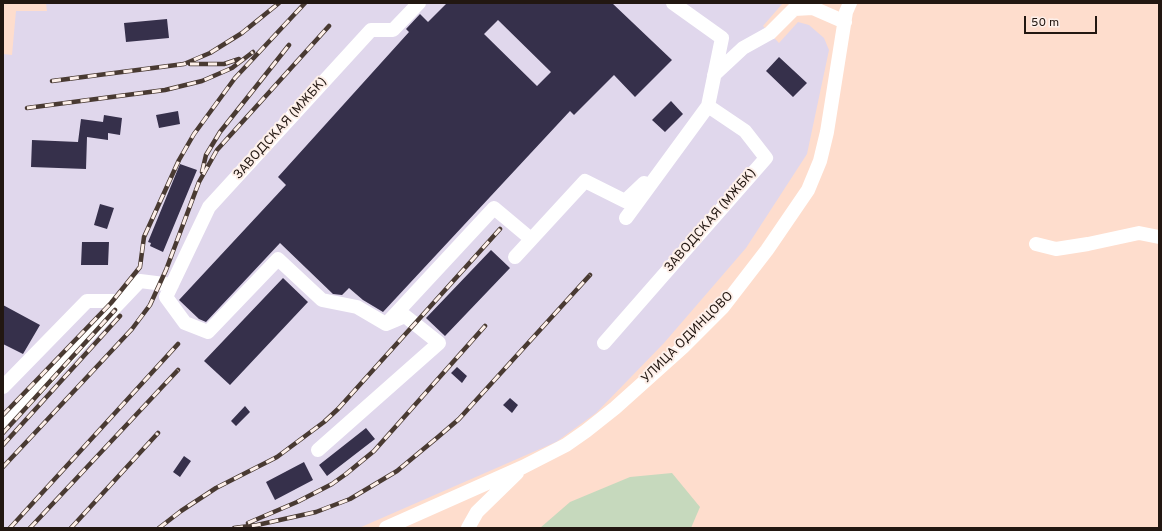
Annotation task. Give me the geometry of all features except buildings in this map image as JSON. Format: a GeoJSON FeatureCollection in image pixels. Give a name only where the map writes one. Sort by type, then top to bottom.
{"type":"FeatureCollection","features":[{"type":"Feature","properties":{"kind":"street","name":"ЗАВОДСКАЯ (МЖБК)"},"geometry":{"type":"LineString","coordinates":[[386,324],[357,307],[322,300],[278,259],[208,332],[185,323],[166,297],[164,284],[209,207],[371,30],[393,30],[419,3]]}},
{"type":"Feature","properties":{"kind":"street"},"geometry":{"type":"LineString","coordinates":[[626,218],[708,106],[722,38],[673,3]]}},
{"type":"Feature","properties":{"kind":"street","name":"УЛИЦА ОДИНЦОВО"},"geometry":{"type":"LineString","coordinates":[[386,528],[523,467],[566,445],[615,408],[683,347],[723,307],[767,250],[808,190],[820,161],[827,132],[846,12],[850,3]]}},
{"type":"Feature","properties":{"kind":"street"},"geometry":{"type":"LineString","coordinates":[[714,75],[743,48],[770,33],[794,8],[813,8],[845,22]]}},
{"type":"Feature","properties":{"kind":"street","name":"ЗАВОДСКАЯ (МЖБК)"},"geometry":{"type":"LineString","coordinates":[[604,343],[766,158],[745,131],[708,106]]}},
{"type":"Feature","properties":{"kind":"street"},"geometry":{"type":"LineString","coordinates":[[515,257],[585,181],[624,201],[667,162]]}},
{"type":"Feature","properties":{"kind":"street"},"geometry":{"type":"LineString","coordinates":[[386,324],[494,208],[531,240]]}},
{"type":"Feature","properties":{"kind":"street"},"geometry":{"type":"LineString","coordinates":[[1036,244],[1056,249],[1139,233],[1159,237]]}},
{"type":"Feature","properties":{"kind":"street"},"geometry":{"type":"LineString","coordinates":[[6,422],[140,281],[164,284]]}},
{"type":"Feature","properties":{"kind":"street"},"geometry":{"type":"LineString","coordinates":[[3,387],[87,301],[121,301]]}},
{"type":"Feature","properties":{"kind":"street"},"geometry":{"type":"LineString","coordinates":[[318,450],[440,343],[405,316],[386,324]]}},
{"type":"Feature","properties":{"kind":"street"},"geometry":{"type":"LineString","coordinates":[[468,528],[477,512],[523,467]]}},
{"type":"Feature","properties":{"kind":"shaded area"},"geometry":{"type":"Polygon","coordinates":[[[46,3],[783,3],[763,26],[779,43],[798,22],[809,25],[824,38],[829,50],[807,154],[746,248],[664,343],[596,413],[556,442],[359,528],[3,528],[3,54],[12,55],[16,11],[47,11],[46,3]]]}},
{"type":"Feature","properties":{"kind":"green space"},"geometry":{"type":"Polygon","coordinates":[[[672,473],[700,507],[691,528],[540,528],[570,502],[630,477],[672,473]]]}},
{"type":"Feature","properties":{"kind":"railway"},"geometry":{"type":"LineString","coordinates":[[52,81],[184,64],[210,53],[242,33],[279,3]]}},
{"type":"Feature","properties":{"kind":"railway"},"geometry":{"type":"LineString","coordinates":[[3,415],[111,303],[140,267],[144,237],[179,160],[194,134],[235,78],[305,3]]}},
{"type":"Feature","properties":{"kind":"railway"},"geometry":{"type":"LineString","coordinates":[[3,467],[132,329],[150,305],[166,270],[199,182],[217,150],[329,26]]}},
{"type":"Feature","properties":{"kind":"railway"},"geometry":{"type":"LineString","coordinates":[[202,172],[206,155],[220,132],[289,45]]}},
{"type":"Feature","properties":{"kind":"railway"},"geometry":{"type":"LineString","coordinates":[[27,108],[165,90],[202,81],[232,68],[253,52]]}},
{"type":"Feature","properties":{"kind":"railway"},"geometry":{"type":"LineString","coordinates":[[190,64],[224,64],[239,59]]}},
{"type":"Feature","properties":{"kind":"railway"},"geometry":{"type":"LineString","coordinates":[[159,528],[181,511],[216,488],[277,457],[324,422],[338,409],[500,229]]}},
{"type":"Feature","properties":{"kind":"railway"},"geometry":{"type":"LineString","coordinates":[[234,528],[257,525],[316,512],[350,499],[397,471],[459,419],[590,275]]}},
{"type":"Feature","properties":{"kind":"railway"},"geometry":{"type":"LineString","coordinates":[[3,433],[115,310]]}},
{"type":"Feature","properties":{"kind":"railway"},"geometry":{"type":"LineString","coordinates":[[3,445],[120,316]]}},
{"type":"Feature","properties":{"kind":"railway"},"geometry":{"type":"LineString","coordinates":[[248,523],[297,502],[332,484],[374,451],[485,326]]}},
{"type":"Feature","properties":{"kind":"railway"},"geometry":{"type":"LineString","coordinates":[[10,528],[178,344]]}},
{"type":"Feature","properties":{"kind":"railway"},"geometry":{"type":"LineString","coordinates":[[30,528],[178,370]]}},
{"type":"Feature","properties":{"kind":"railway"},"geometry":{"type":"LineString","coordinates":[[71,528],[158,433]]}}]}
